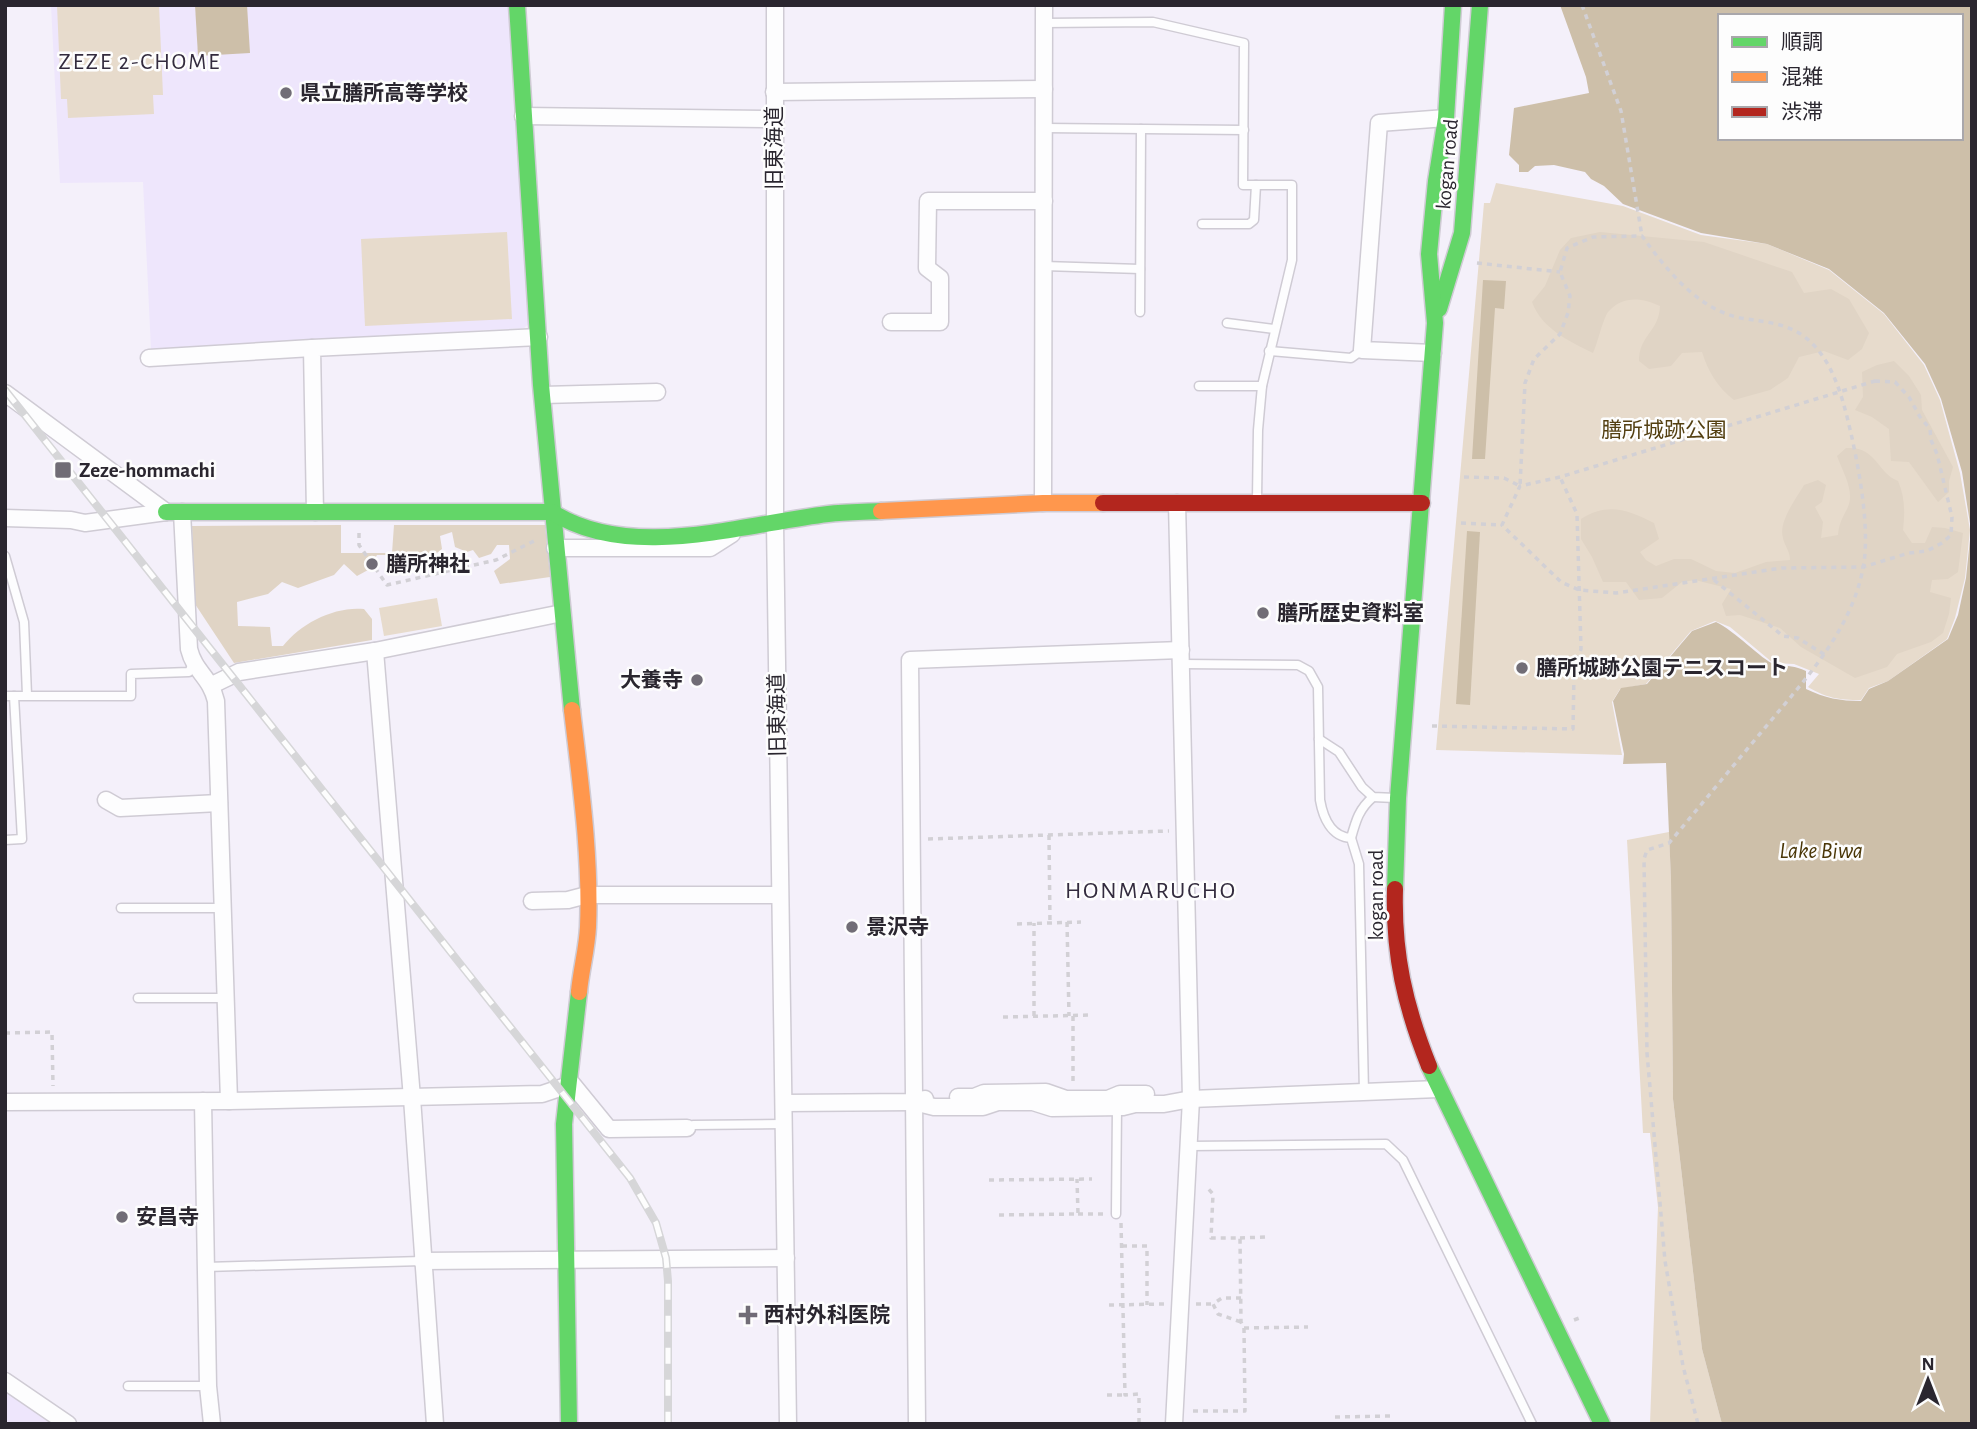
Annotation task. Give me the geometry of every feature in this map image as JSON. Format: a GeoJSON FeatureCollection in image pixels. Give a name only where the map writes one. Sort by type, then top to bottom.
{"type":"FeatureCollection","features":[{"type":"Feature","properties":{"kind":"street"},"geometry":{"type":"LineString","coordinates":[[517,5],[554,540],[580,781],[587,895],[587,953],[581,971],[564,1124],[569,1424]]}},
{"type":"Feature","properties":{"kind":"street","name":"旧東海道"},"geometry":{"type":"LineString","coordinates":[[775,5],[778,895],[788,1424]]}},
{"type":"Feature","properties":{"kind":"street"},"geometry":{"type":"LineString","coordinates":[[1043,503],[1044,5]]}},
{"type":"Feature","properties":{"kind":"street","name":"kogan road"},"geometry":{"type":"LineString","coordinates":[[1453,5],[1446,118],[1436,181],[1429,254],[1435,323],[1398,798],[1394,931],[1405,998],[1438,1089],[1602,1424]]}},
{"type":"Feature","properties":{"kind":"street","name":"kogan road"},"geometry":{"type":"LineString","coordinates":[[1435,323],[1462,233],[1480,5]]}},
{"type":"Feature","properties":{"kind":"street"},"geometry":{"type":"LineString","coordinates":[[774,92],[1044,89]]}},
{"type":"Feature","properties":{"kind":"street"},"geometry":{"type":"LineString","coordinates":[[523,116],[774,119]]}},
{"type":"Feature","properties":{"kind":"street"},"geometry":{"type":"LineString","coordinates":[[1433,353],[1362,350],[1379,123],[1446,118]]}},
{"type":"Feature","properties":{"kind":"street"},"geometry":{"type":"LineString","coordinates":[[891,322],[940,322],[940,278],[927,268],[928,201],[1044,201]]}},
{"type":"Feature","properties":{"kind":"street"},"geometry":{"type":"LineString","coordinates":[[149,358],[539,337]]}},
{"type":"Feature","properties":{"kind":"street"},"geometry":{"type":"LineString","coordinates":[[312,348],[314,513]]}},
{"type":"Feature","properties":{"kind":"street"},"geometry":{"type":"LineString","coordinates":[[543,395],[657,392]]}},
{"type":"Feature","properties":{"kind":"street"},"geometry":{"type":"LineString","coordinates":[[5,393],[174,512],[189,649],[193,664],[212,685],[216,701],[229,1101]]}},
{"type":"Feature","properties":{"kind":"street"},"geometry":{"type":"LineString","coordinates":[[5,518],[71,520],[85,523],[174,512],[552,512],[569,523],[603,533],[698,536],[829,514],[1043,503],[1422,503]]}},
{"type":"Feature","properties":{"kind":"street"},"geometry":{"type":"LineString","coordinates":[[1177,503],[1191,1099],[1181,1419]]}},
{"type":"Feature","properties":{"kind":"street"},"geometry":{"type":"LineString","coordinates":[[554,540],[710,548],[736,530]]}},
{"type":"Feature","properties":{"kind":"street"},"geometry":{"type":"LineString","coordinates":[[212,685],[239,672],[375,651],[562,614]]}},
{"type":"Feature","properties":{"kind":"street"},"geometry":{"type":"LineString","coordinates":[[375,651],[412,1098],[435,1424]]}},
{"type":"Feature","properties":{"kind":"street"},"geometry":{"type":"LineString","coordinates":[[917,1424],[910,660],[1181,657]]}},
{"type":"Feature","properties":{"kind":"street"},"geometry":{"type":"LineString","coordinates":[[106,800],[120,808],[219,803]]}},
{"type":"Feature","properties":{"kind":"street"},"geometry":{"type":"LineString","coordinates":[[532,901],[568,900],[587,895],[778,895]]}},
{"type":"Feature","properties":{"kind":"street"},"geometry":{"type":"LineString","coordinates":[[5,1102],[229,1101],[542,1094],[569,1082]]}},
{"type":"Feature","properties":{"kind":"street"},"geometry":{"type":"LineString","coordinates":[[569,1082],[609,1129],[687,1128]]}},
{"type":"Feature","properties":{"kind":"street"},"geometry":{"type":"LineString","coordinates":[[914,1102],[934,1107],[983,1107],[998,1102],[1033,1102],[1052,1108],[1117,1107],[1191,1099],[1438,1089]]}},
{"type":"Feature","properties":{"kind":"street"},"geometry":{"type":"LineString","coordinates":[[784,1102],[914,1102],[934,1097],[974,1097],[984,1093],[1046,1093],[1066,1099],[1108,1099],[1120,1094],[1164,1094],[1191,1099]]}},
{"type":"Feature","properties":{"kind":"street"},"geometry":{"type":"LineString","coordinates":[[203,1101],[208,1386],[212,1424]]}},
{"type":"Feature","properties":{"kind":"street"},"geometry":{"type":"LineString","coordinates":[[422,1261],[786,1258]]}},
{"type":"Feature","properties":{"kind":"street"},"geometry":{"type":"LineString","coordinates":[[5,1381],[68,1424]]}},
{"type":"Feature","properties":{"kind":"lane"},"geometry":{"type":"LineString","coordinates":[[1044,23],[1153,22],[1244,43],[1243,184],[1292,185],[1292,260],[1262,387],[1258,430],[1257,503]]}},
{"type":"Feature","properties":{"kind":"lane"},"geometry":{"type":"LineString","coordinates":[[1045,128],[1244,130]]}},
{"type":"Feature","properties":{"kind":"lane"},"geometry":{"type":"LineString","coordinates":[[1140,129],[1140,312]]}},
{"type":"Feature","properties":{"kind":"lane"},"geometry":{"type":"LineString","coordinates":[[1202,225],[1249,224],[1254,220],[1256,184]]}},
{"type":"Feature","properties":{"kind":"lane"},"geometry":{"type":"LineString","coordinates":[[1044,266],[1140,269]]}},
{"type":"Feature","properties":{"kind":"lane"},"geometry":{"type":"LineString","coordinates":[[1227,323],[1274,329]]}},
{"type":"Feature","properties":{"kind":"lane"},"geometry":{"type":"LineString","coordinates":[[1269,351],[1351,358],[1362,350]]}},
{"type":"Feature","properties":{"kind":"lane"},"geometry":{"type":"LineString","coordinates":[[1199,386],[1262,387]]}},
{"type":"Feature","properties":{"kind":"lane"},"geometry":{"type":"LineString","coordinates":[[6,559],[24,622],[27,695]]}},
{"type":"Feature","properties":{"kind":"lane"},"geometry":{"type":"LineString","coordinates":[[1181,657],[1298,665],[1309,671],[1318,687],[1320,800],[1323,816],[1335,832],[1343,838],[1351,838]]}},
{"type":"Feature","properties":{"kind":"lane"},"geometry":{"type":"LineString","coordinates":[[5,840],[22,839],[9,696],[131,696],[131,674],[189,672],[193,664]]}},
{"type":"Feature","properties":{"kind":"lane"},"geometry":{"type":"LineString","coordinates":[[1319,739],[1339,752],[1362,787],[1373,797],[1398,798]]}},
{"type":"Feature","properties":{"kind":"lane"},"geometry":{"type":"LineString","coordinates":[[1364,1092],[1359,863],[1351,838],[1356,817],[1373,797]]}},
{"type":"Feature","properties":{"kind":"lane"},"geometry":{"type":"LineString","coordinates":[[121,908],[223,908]]}},
{"type":"Feature","properties":{"kind":"lane"},"geometry":{"type":"LineString","coordinates":[[138,998],[226,998]]}},
{"type":"Feature","properties":{"kind":"lane"},"geometry":{"type":"LineString","coordinates":[[1116,1214],[1117,1107]]}},
{"type":"Feature","properties":{"kind":"lane"},"geometry":{"type":"LineString","coordinates":[[687,1128],[693,1125],[784,1124]]}},
{"type":"Feature","properties":{"kind":"lane"},"geometry":{"type":"LineString","coordinates":[[1189,1146],[1385,1144],[1403,1160],[1532,1424]]}},
{"type":"Feature","properties":{"kind":"lane"},"geometry":{"type":"LineString","coordinates":[[206,1266],[422,1261]]}},
{"type":"Feature","properties":{"kind":"lane"},"geometry":{"type":"LineString","coordinates":[[128,1386],[208,1386]]}},
{"type":"Feature","properties":{"kind":"path"},"geometry":{"type":"LineString","coordinates":[[1583,5],[1621,111],[1642,236],[1664,266],[1714,310],[1773,322],[1802,335],[1819,353],[1841,391],[1859,470],[1866,548],[1863,567],[1836,640],[1669,843],[1647,850],[1644,859],[1647,1052],[1665,1261],[1683,1366],[1698,1424]]}},
{"type":"Feature","properties":{"kind":"path"},"geometry":{"type":"LineString","coordinates":[[1502,525],[1520,486],[1526,375],[1534,359],[1560,334],[1567,313],[1570,296],[1560,272],[1567,247],[1593,237],[1642,236]]}},
{"type":"Feature","properties":{"kind":"path"},"geometry":{"type":"LineString","coordinates":[[1478,263],[1560,272]]}},
{"type":"Feature","properties":{"kind":"path"},"geometry":{"type":"LineString","coordinates":[[1461,523],[1502,525],[1561,582],[1579,590],[1616,593],[1782,568],[1863,567],[1909,553],[1927,551],[1951,535],[1952,517],[1930,429],[1909,397],[1895,382],[1875,381],[1560,477],[1520,486],[1504,478],[1464,477]]}},
{"type":"Feature","properties":{"kind":"path"},"geometry":{"type":"LineString","coordinates":[[1432,726],[1573,729],[1574,674],[1581,649],[1577,514],[1560,477]]}},
{"type":"Feature","properties":{"kind":"path"},"geometry":{"type":"LineString","coordinates":[[358,524],[359,545],[387,585],[496,560],[554,540]]}},
{"type":"Feature","properties":{"kind":"path"},"geometry":{"type":"LineString","coordinates":[[1714,580],[1783,636],[1798,639],[1825,655]]}},
{"type":"Feature","properties":{"kind":"path"},"geometry":{"type":"LineString","coordinates":[[912,839],[1175,831]]}},
{"type":"Feature","properties":{"kind":"path"},"geometry":{"type":"LineString","coordinates":[[1049,835],[1050,923]]}},
{"type":"Feature","properties":{"kind":"path"},"geometry":{"type":"LineString","coordinates":[[1067,922],[1073,1089]]}},
{"type":"Feature","properties":{"kind":"path"},"geometry":{"type":"LineString","coordinates":[[1017,924],[1082,922]]}},
{"type":"Feature","properties":{"kind":"path"},"geometry":{"type":"LineString","coordinates":[[1034,923],[1034,1016]]}},
{"type":"Feature","properties":{"kind":"path"},"geometry":{"type":"LineString","coordinates":[[1003,1017],[1092,1015]]}},
{"type":"Feature","properties":{"kind":"path"},"geometry":{"type":"LineString","coordinates":[[5,1033],[52,1032],[53,1102]]}},
{"type":"Feature","properties":{"kind":"path"},"geometry":{"type":"LineString","coordinates":[[1205,1179],[1206,1187],[1213,1194],[1211,1238],[1265,1237]]}},
{"type":"Feature","properties":{"kind":"path"},"geometry":{"type":"LineString","coordinates":[[1077,1180],[1078,1214]]}},
{"type":"Feature","properties":{"kind":"path"},"geometry":{"type":"LineString","coordinates":[[989,1181],[1092,1180]]}},
{"type":"Feature","properties":{"kind":"path"},"geometry":{"type":"LineString","coordinates":[[999,1215],[1121,1216],[1125,1395]]}},
{"type":"Feature","properties":{"kind":"path"},"geometry":{"type":"LineString","coordinates":[[1181,1419],[1187,1411],[1245,1411],[1240,1238]]}},
{"type":"Feature","properties":{"kind":"path"},"geometry":{"type":"LineString","coordinates":[[1122,1246],[1147,1246],[1147,1305]]}},
{"type":"Feature","properties":{"kind":"path"},"geometry":{"type":"LineString","coordinates":[[1194,1304],[1213,1304],[1222,1298],[1241,1298]]}},
{"type":"Feature","properties":{"kind":"path"},"geometry":{"type":"LineString","coordinates":[[1109,1306],[1166,1304]]}},
{"type":"Feature","properties":{"kind":"path"},"geometry":{"type":"LineString","coordinates":[[1213,1304],[1218,1314],[1241,1322]]}},
{"type":"Feature","properties":{"kind":"path"},"geometry":{"type":"LineString","coordinates":[[1574,1320],[1582,1317]]}},
{"type":"Feature","properties":{"kind":"path"},"geometry":{"type":"LineString","coordinates":[[1244,1328],[1308,1327]]}},
{"type":"Feature","properties":{"kind":"path"},"geometry":{"type":"LineString","coordinates":[[1107,1395],[1139,1394],[1139,1424]]}},
{"type":"Feature","properties":{"kind":"path"},"geometry":{"type":"LineString","coordinates":[[1335,1417],[1391,1416]]}},
{"type":"Feature","properties":{"kind":"path"},"geometry":{"type":"LineString","coordinates":[[1356,1417],[1356,1424]]}},
{"type":"Feature","properties":{"kind":"shaded area","name":"県立膳所高等学校"},"geometry":{"type":"Polygon","coordinates":[[[51,5],[511,5],[530,323],[524,328],[151,349],[143,182],[60,183],[51,5]]]}},
{"type":"Feature","properties":{"kind":"shaded area"},"geometry":{"type":"Polygon","coordinates":[[[1600,232],[1704,242],[1792,272],[1804,293],[1831,289],[1849,299],[1869,333],[1862,349],[1848,360],[1824,351],[1799,357],[1788,378],[1770,390],[1734,400],[1714,378],[1702,352],[1682,353],[1671,366],[1649,369],[1639,361],[1642,345],[1659,315],[1660,306],[1654,303],[1627,300],[1615,306],[1605,319],[1593,353],[1549,327],[1532,302],[1545,286],[1560,250],[1571,238],[1600,232]]]}},
{"type":"Feature","properties":{"kind":"shaded area"},"geometry":{"type":"Polygon","coordinates":[[[1894,361],[1909,376],[1921,395],[1922,410],[1953,467],[1949,492],[1938,502],[1909,462],[1891,461],[1889,429],[1872,417],[1855,410],[1863,397],[1862,372],[1894,361]]]}},
{"type":"Feature","properties":{"kind":"shaded area"},"geometry":{"type":"Polygon","coordinates":[[[1846,448],[1864,451],[1898,481],[1904,505],[1903,530],[1912,543],[1925,543],[1932,527],[1963,533],[1958,572],[1948,579],[1932,580],[1930,592],[1951,598],[1943,633],[1931,642],[1897,654],[1887,667],[1855,678],[1801,647],[1780,628],[1740,615],[1726,616],[1722,604],[1731,589],[1695,580],[1682,582],[1662,598],[1639,600],[1626,582],[1603,582],[1581,539],[1581,519],[1609,509],[1635,514],[1654,523],[1659,539],[1640,552],[1656,566],[1674,559],[1691,559],[1716,571],[1735,573],[1766,562],[1790,560],[1783,538],[1783,525],[1804,485],[1818,480],[1826,485],[1822,502],[1815,507],[1823,522],[1821,538],[1838,535],[1850,496],[1848,482],[1837,456],[1846,448]]]}},
{"type":"Feature","properties":{"kind":"shaded area"},"geometry":{"type":"Polygon","coordinates":[[[341,525],[341,553],[392,553],[394,525],[545,525],[550,577],[500,584],[494,571],[510,559],[509,545],[497,545],[491,554],[479,558],[473,550],[467,552],[455,547],[452,532],[440,536],[442,549],[420,566],[401,570],[390,555],[377,555],[368,570],[357,576],[344,564],[334,575],[298,588],[282,582],[268,594],[237,602],[238,626],[270,627],[272,646],[283,646],[299,630],[319,618],[353,609],[364,609],[372,619],[372,640],[234,663],[195,604],[192,526],[341,525]]]}},
{"type":"Feature","properties":{"kind":"shaded area"},"geometry":{"type":"Polygon","coordinates":[[[5,1387],[56,1424],[5,1424],[5,1387]]]}},
{"type":"Feature","properties":{"kind":"green space"},"geometry":{"type":"Polygon","coordinates":[[[57,5],[159,5],[163,95],[153,95],[154,114],[68,118],[67,99],[61,99],[57,5]]]}},
{"type":"Feature","properties":{"kind":"green space","name":"膳所城跡公園"},"geometry":{"type":"Polygon","coordinates":[[[1496,183],[1623,206],[1701,235],[1767,244],[1829,270],[1884,314],[1924,365],[1940,400],[1960,473],[1970,530],[1965,578],[1947,639],[1888,681],[1869,688],[1861,700],[1846,700],[1827,696],[1808,687],[1819,674],[1794,664],[1773,663],[1730,627],[1715,621],[1691,631],[1646,684],[1620,689],[1612,702],[1622,755],[1436,750],[1484,203],[1490,203],[1496,183]]]}},
{"type":"Feature","properties":{"kind":"green space"},"geometry":{"type":"Polygon","coordinates":[[[507,232],[512,319],[365,326],[361,239],[507,232]]]}},
{"type":"Feature","properties":{"kind":"green space"},"geometry":{"type":"Polygon","coordinates":[[[437,598],[442,626],[384,636],[379,608],[437,598]]]}},
{"type":"Feature","properties":{"kind":"green space"},"geometry":{"type":"Polygon","coordinates":[[[1669,832],[1673,1099],[1702,1349],[1722,1424],[1650,1424],[1658,1207],[1650,1133],[1643,1133],[1627,840],[1669,832]]]}},
{"type":"Feature","properties":{"kind":"water"},"geometry":{"type":"Polygon","coordinates":[[[195,5],[247,5],[250,53],[198,56],[195,5]]]}},
{"type":"Feature","properties":{"kind":"water","name":"Lake Biwa"},"geometry":{"type":"Polygon","coordinates":[[[1560,5],[1972,5],[1972,1424],[1722,1424],[1702,1349],[1673,1099],[1671,880],[1666,763],[1623,764],[1624,754],[1613,701],[1621,688],[1647,684],[1692,631],[1716,622],[1774,664],[1806,671],[1806,689],[1846,700],[1861,701],[1869,689],[1888,681],[1948,639],[1958,615],[1966,578],[1971,530],[1962,472],[1941,399],[1925,364],[1884,313],[1829,269],[1767,244],[1701,233],[1623,204],[1585,172],[1554,165],[1535,166],[1528,172],[1519,172],[1519,165],[1509,155],[1514,108],[1589,93],[1586,77],[1560,5]]]}},
{"type":"Feature","properties":{"kind":"water"},"geometry":{"type":"Polygon","coordinates":[[[1483,280],[1506,281],[1504,309],[1495,308],[1485,459],[1472,459],[1483,280]]]}},
{"type":"Feature","properties":{"kind":"water"},"geometry":{"type":"Polygon","coordinates":[[[1467,531],[1480,532],[1470,705],[1456,704],[1467,531]]]}},
{"type":"Feature","properties":{"kind":"railway"},"geometry":{"type":"LineString","coordinates":[[5,390],[630,1178],[656,1223],[666,1258],[668,1424]]}},
{"type":"Feature","properties":{"kind":"traffic: fast"},"geometry":{"type":"LineString","coordinates":[[517,5],[541,385],[572,710]]}},
{"type":"Feature","properties":{"kind":"traffic: fast"},"geometry":{"type":"LineString","coordinates":[[1395,889],[1398,798],[1435,323],[1429,254],[1436,181],[1446,118],[1453,5]]}},
{"type":"Feature","properties":{"kind":"traffic: fast"},"geometry":{"type":"LineString","coordinates":[[1439,309],[1462,233],[1480,5]]}},
{"type":"Feature","properties":{"kind":"traffic: fast"},"geometry":{"type":"LineString","coordinates":[[166,512],[552,512],[583,527],[616,535],[651,537],[687,536],[828,514],[881,511]]}},
{"type":"Feature","properties":{"kind":"traffic: fast"},"geometry":{"type":"LineString","coordinates":[[569,1424],[564,1124],[579,992]]}},
{"type":"Feature","properties":{"kind":"traffic: fast"},"geometry":{"type":"LineString","coordinates":[[1429,1066],[1602,1424]]}},
{"type":"Feature","properties":{"kind":"traffic: slow"},"geometry":{"type":"LineString","coordinates":[[881,511],[1043,503],[1103,503]]}},
{"type":"Feature","properties":{"kind":"traffic: slow"},"geometry":{"type":"LineString","coordinates":[[572,710],[584,818],[589,900],[579,992]]}},
{"type":"Feature","properties":{"kind":"traffic: jam"},"geometry":{"type":"LineString","coordinates":[[1103,503],[1422,503]]}},
{"type":"Feature","properties":{"kind":"traffic: jam"},"geometry":{"type":"LineString","coordinates":[[1395,889],[1396,936],[1402,979],[1413,1022],[1429,1066]]}},
{"type":"Feature","properties":{"kind":"place","name":"県立膳所高等学校"},"geometry":{"type":"Point","coordinates":[286,93]}},
{"type":"Feature","properties":{"kind":"place","name":"Zeze-hommachi"},"geometry":{"type":"Point","coordinates":[63,470]}},
{"type":"Feature","properties":{"kind":"place","name":"膳所神社"},"geometry":{"type":"Point","coordinates":[372,564]}},
{"type":"Feature","properties":{"kind":"place","name":"膳所歴史資料室"},"geometry":{"type":"Point","coordinates":[1263,613]}},
{"type":"Feature","properties":{"kind":"place","name":"膳所城跡公園テニスコート"},"geometry":{"type":"Point","coordinates":[1522,668]}},
{"type":"Feature","properties":{"kind":"place","name":"大養寺"},"geometry":{"type":"Point","coordinates":[697,680]}},
{"type":"Feature","properties":{"kind":"place","name":"景沢寺"},"geometry":{"type":"Point","coordinates":[852,927]}},
{"type":"Feature","properties":{"kind":"place","name":"安昌寺"},"geometry":{"type":"Point","coordinates":[122,1217]}},
{"type":"Feature","properties":{"kind":"place","name":"西村外科医院"},"geometry":{"type":"Point","coordinates":[748,1315]}},
{"type":"Feature","properties":{"kind":"district","name":"ZEZE 2-CHOME"},"geometry":{"type":"Point","coordinates":[140,61]}},
{"type":"Feature","properties":{"kind":"district","name":"HONMARUCHO"},"geometry":{"type":"Point","coordinates":[1151,890]}}]}
